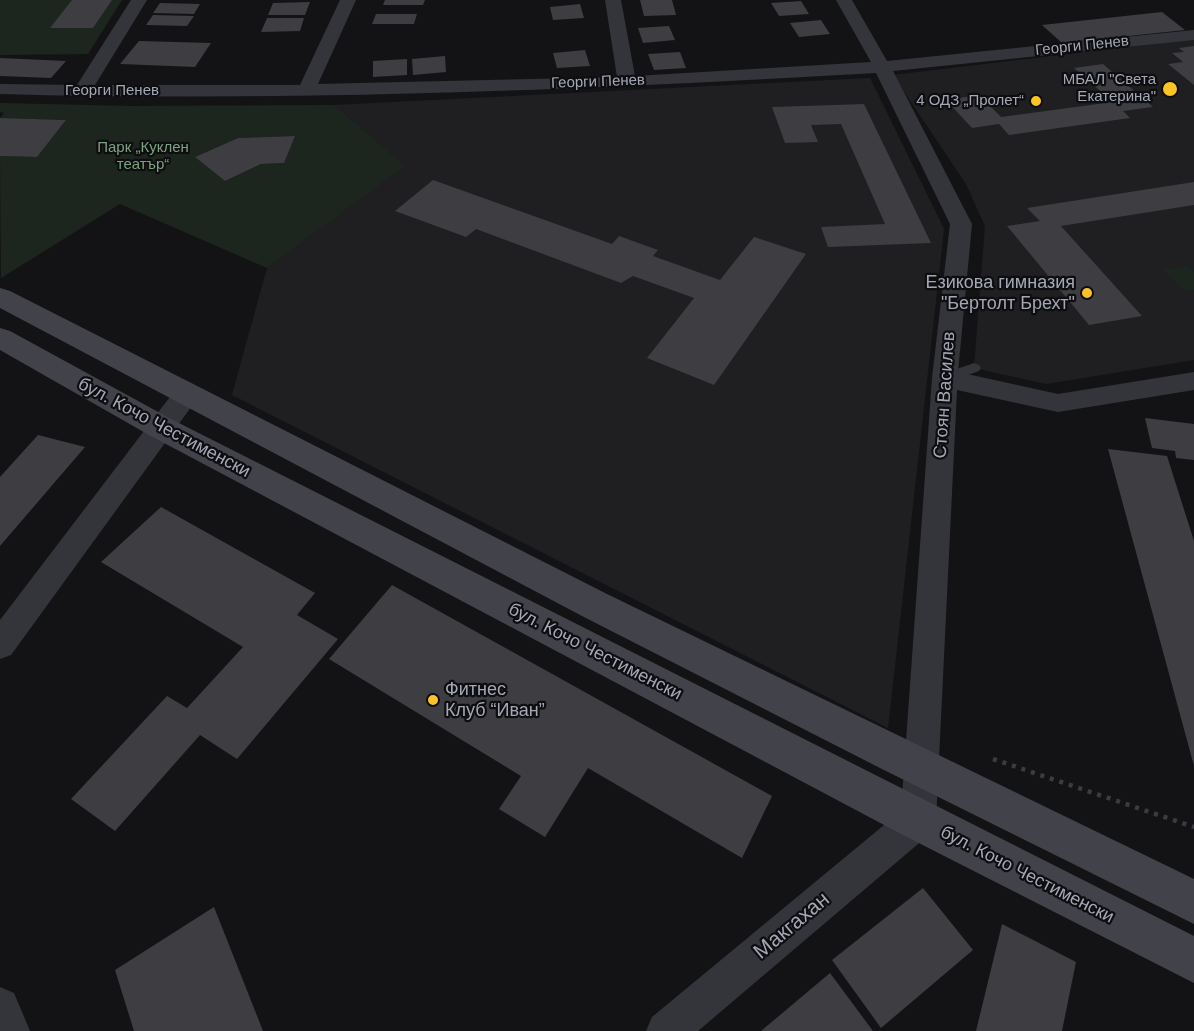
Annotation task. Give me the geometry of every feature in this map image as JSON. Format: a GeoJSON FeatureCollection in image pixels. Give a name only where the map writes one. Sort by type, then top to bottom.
{"type":"FeatureCollection","features":[{"type":"Feature","properties":{"kind":"street"},"geometry":{"type":"LineString","coordinates":[[83,91],[139,0]]}},
{"type":"Feature","properties":{"kind":"street"},"geometry":{"type":"LineString","coordinates":[[306,90],[348,0]]}},
{"type":"Feature","properties":{"kind":"street"},"geometry":{"type":"LineString","coordinates":[[614,0],[627,82]]}},
{"type":"Feature","properties":{"kind":"street","name":"Стоян Василев"},"geometry":{"type":"LineString","coordinates":[[844,0],[882,67],[961,224],[945,378],[918,820]]}},
{"type":"Feature","properties":{"kind":"street","name":"Георги Пенев"},"geometry":{"type":"LineString","coordinates":[[0,89],[306,90],[627,82],[882,67],[1194,35]]}},
{"type":"Feature","properties":{"kind":"street"},"geometry":{"type":"LineString","coordinates":[[0,297],[185,396],[922,770],[1194,902]]}},
{"type":"Feature","properties":{"kind":"street","name":"бул. Кочо Честименски"},"geometry":{"type":"LineString","coordinates":[[0,338],[160,427],[918,820],[1194,960]]}},
{"type":"Feature","properties":{"kind":"street"},"geometry":{"type":"LineString","coordinates":[[945,378],[1058,402],[1194,381]]}},
{"type":"Feature","properties":{"kind":"street"},"geometry":{"type":"LineString","coordinates":[[0,645],[185,396]]}},
{"type":"Feature","properties":{"kind":"street","name":"Макгахан"},"geometry":{"type":"LineString","coordinates":[[683,1025],[918,820]]}},
{"type":"Feature","properties":{"kind":"street"},"geometry":{"type":"LineString","coordinates":[[0,1007],[10,1031]]}},
{"type":"Feature","properties":{"kind":"lane"},"geometry":{"type":"LineString","coordinates":[[945,378],[974,368]]}},
{"type":"Feature","properties":{"kind":"path"},"geometry":{"type":"LineString","coordinates":[[992,759],[1194,827]]}},
{"type":"Feature","properties":{"kind":"shaded area"},"geometry":{"type":"Polygon","coordinates":[[[1194,39],[1194,360],[1046,384],[974,368],[985,226],[966,184],[893,75],[1194,39]]]}},
{"type":"Feature","properties":{"kind":"shaded area"},"geometry":{"type":"Polygon","coordinates":[[[870,78],[944,229],[888,728],[232,395],[267,268],[404,166],[334,105],[870,78]]]}},
{"type":"Feature","properties":{"kind":"green space"},"geometry":{"type":"Polygon","coordinates":[[[0,0],[122,0],[88,54],[0,55],[0,0]]]}},
{"type":"Feature","properties":{"kind":"green space","name":"Парк „Куклен театър“"},"geometry":{"type":"Polygon","coordinates":[[[0,103],[130,106],[334,105],[405,166],[267,268],[120,204],[1,278],[0,156],[37,157],[66,120],[0,118],[4,113],[0,112],[0,103]],[[294,136],[238,138],[195,157],[225,181],[261,164],[284,163],[294,136]]]}},
{"type":"Feature","properties":{"kind":"green space"},"geometry":{"type":"Polygon","coordinates":[[[1187,266],[1194,272],[1194,289],[1185,291],[1163,270],[1187,266]]]}},
{"type":"Feature","properties":{"kind":"building"},"geometry":{"type":"Polygon","coordinates":[[[72,0],[112,0],[93,28],[50,28],[72,0]]]}},
{"type":"Feature","properties":{"kind":"building"},"geometry":{"type":"Polygon","coordinates":[[[385,0],[425,0],[423,5],[383,5],[385,0]]]}},
{"type":"Feature","properties":{"kind":"building"},"geometry":{"type":"Polygon","coordinates":[[[640,0],[672,0],[676,15],[644,16],[640,0]]]}},
{"type":"Feature","properties":{"kind":"building"},"geometry":{"type":"Polygon","coordinates":[[[801,1],[809,14],[779,16],[771,3],[801,1]]]}},
{"type":"Feature","properties":{"kind":"building"},"geometry":{"type":"Polygon","coordinates":[[[310,2],[305,15],[268,15],[273,3],[310,2]]]}},
{"type":"Feature","properties":{"kind":"building"},"geometry":{"type":"Polygon","coordinates":[[[160,3],[200,4],[194,14],[153,13],[160,3]]]}},
{"type":"Feature","properties":{"kind":"building"},"geometry":{"type":"Polygon","coordinates":[[[580,4],[584,18],[553,20],[550,7],[580,4]]]}},
{"type":"Feature","properties":{"kind":"building"},"geometry":{"type":"Polygon","coordinates":[[[1162,12],[1185,30],[1062,43],[1042,25],[1162,12]]]}},
{"type":"Feature","properties":{"kind":"building"},"geometry":{"type":"Polygon","coordinates":[[[376,14],[417,14],[414,24],[372,24],[376,14]]]}},
{"type":"Feature","properties":{"kind":"building"},"geometry":{"type":"Polygon","coordinates":[[[153,15],[194,16],[187,26],[146,25],[153,15]]]}},
{"type":"Feature","properties":{"kind":"building"},"geometry":{"type":"Polygon","coordinates":[[[267,18],[304,18],[300,31],[261,32],[267,18]]]}},
{"type":"Feature","properties":{"kind":"building"},"geometry":{"type":"Polygon","coordinates":[[[821,20],[830,34],[799,37],[790,23],[821,20]]]}},
{"type":"Feature","properties":{"kind":"building"},"geometry":{"type":"Polygon","coordinates":[[[669,26],[675,40],[643,43],[638,28],[669,26]]]}},
{"type":"Feature","properties":{"kind":"building"},"geometry":{"type":"Polygon","coordinates":[[[139,41],[211,43],[195,67],[120,64],[139,41]]]}},
{"type":"Feature","properties":{"kind":"building"},"geometry":{"type":"Polygon","coordinates":[[[1194,46],[1194,85],[1168,64],[1183,62],[1172,53],[1184,52],[1179,48],[1194,46]]]}},
{"type":"Feature","properties":{"kind":"building"},"geometry":{"type":"Polygon","coordinates":[[[585,50],[590,66],[557,68],[553,53],[585,50]]]}},
{"type":"Feature","properties":{"kind":"building"},"geometry":{"type":"Polygon","coordinates":[[[680,52],[686,68],[654,70],[648,54],[680,52]]]}},
{"type":"Feature","properties":{"kind":"building"},"geometry":{"type":"Polygon","coordinates":[[[445,56],[446,72],[413,75],[412,59],[445,56]]]}},
{"type":"Feature","properties":{"kind":"building"},"geometry":{"type":"Polygon","coordinates":[[[0,58],[66,61],[51,78],[0,76],[0,58]]]}},
{"type":"Feature","properties":{"kind":"building"},"geometry":{"type":"Polygon","coordinates":[[[407,59],[407,75],[373,77],[373,61],[407,59]]]}},
{"type":"Feature","properties":{"kind":"building"},"geometry":{"type":"Polygon","coordinates":[[[1103,64],[1153,107],[1123,111],[1130,118],[1009,135],[999,124],[972,128],[946,100],[979,95],[1001,117],[1113,102],[1074,68],[1103,64]]]}},
{"type":"Feature","properties":{"kind":"building"},"geometry":{"type":"Polygon","coordinates":[[[864,104],[931,243],[828,247],[821,227],[885,224],[841,124],[811,125],[818,142],[785,143],[772,107],[864,104]]]}},
{"type":"Feature","properties":{"kind":"building"},"geometry":{"type":"Polygon","coordinates":[[[0,118],[66,120],[37,157],[0,156],[0,118]]]}},
{"type":"Feature","properties":{"kind":"building"},"geometry":{"type":"Polygon","coordinates":[[[295,136],[284,163],[261,164],[225,181],[195,157],[238,138],[295,136]]]}},
{"type":"Feature","properties":{"kind":"building"},"geometry":{"type":"Polygon","coordinates":[[[433,180],[612,244],[619,236],[658,250],[653,256],[720,280],[754,237],[806,254],[714,385],[647,358],[694,298],[633,276],[621,283],[476,229],[466,237],[395,211],[433,180]]]}},
{"type":"Feature","properties":{"kind":"building"},"geometry":{"type":"Polygon","coordinates":[[[1194,182],[1194,205],[1061,226],[1142,316],[1089,325],[1007,226],[1040,221],[1027,208],[1194,182]]]}},
{"type":"Feature","properties":{"kind":"building"},"geometry":{"type":"Polygon","coordinates":[[[1145,418],[1194,424],[1194,460],[1176,458],[1175,451],[1152,448],[1145,418]]]}},
{"type":"Feature","properties":{"kind":"building"},"geometry":{"type":"Polygon","coordinates":[[[38,435],[85,447],[0,546],[0,477],[38,435]]]}},
{"type":"Feature","properties":{"kind":"building"},"geometry":{"type":"Polygon","coordinates":[[[1108,449],[1167,456],[1194,541],[1194,766],[1108,449]]]}},
{"type":"Feature","properties":{"kind":"building"},"geometry":{"type":"Polygon","coordinates":[[[161,507],[315,593],[297,615],[338,639],[237,759],[200,735],[115,831],[71,799],[167,696],[187,708],[243,647],[101,562],[161,507]]]}},
{"type":"Feature","properties":{"kind":"building"},"geometry":{"type":"Polygon","coordinates":[[[392,585],[772,796],[742,858],[588,768],[545,837],[499,809],[521,776],[329,659],[392,585]]]}},
{"type":"Feature","properties":{"kind":"building"},"geometry":{"type":"Polygon","coordinates":[[[923,888],[973,950],[881,1028],[832,960],[923,888]]]}},
{"type":"Feature","properties":{"kind":"building"},"geometry":{"type":"Polygon","coordinates":[[[214,907],[263,1031],[134,1031],[115,970],[214,907]]]}},
{"type":"Feature","properties":{"kind":"building"},"geometry":{"type":"Polygon","coordinates":[[[1002,924],[1076,962],[1062,1031],[976,1031],[1002,924]]]}},
{"type":"Feature","properties":{"kind":"building"},"geometry":{"type":"Polygon","coordinates":[[[830,973],[873,1031],[761,1031],[830,973]]]}},
{"type":"Feature","properties":{"kind":"place","name":"МБАЛ \"Света Екатерина\""},"geometry":{"type":"Point","coordinates":[1170,89]}},
{"type":"Feature","properties":{"kind":"place","name":"4 ОДЗ „Пролет“"},"geometry":{"type":"Point","coordinates":[1036,101]}},
{"type":"Feature","properties":{"kind":"place","name":"Езикова гимназия \"Бертолт Брехт\""},"geometry":{"type":"Point","coordinates":[1087,293]}},
{"type":"Feature","properties":{"kind":"place","name":"Фитнес Клуб “Иван”"},"geometry":{"type":"Point","coordinates":[433,700]}}]}
